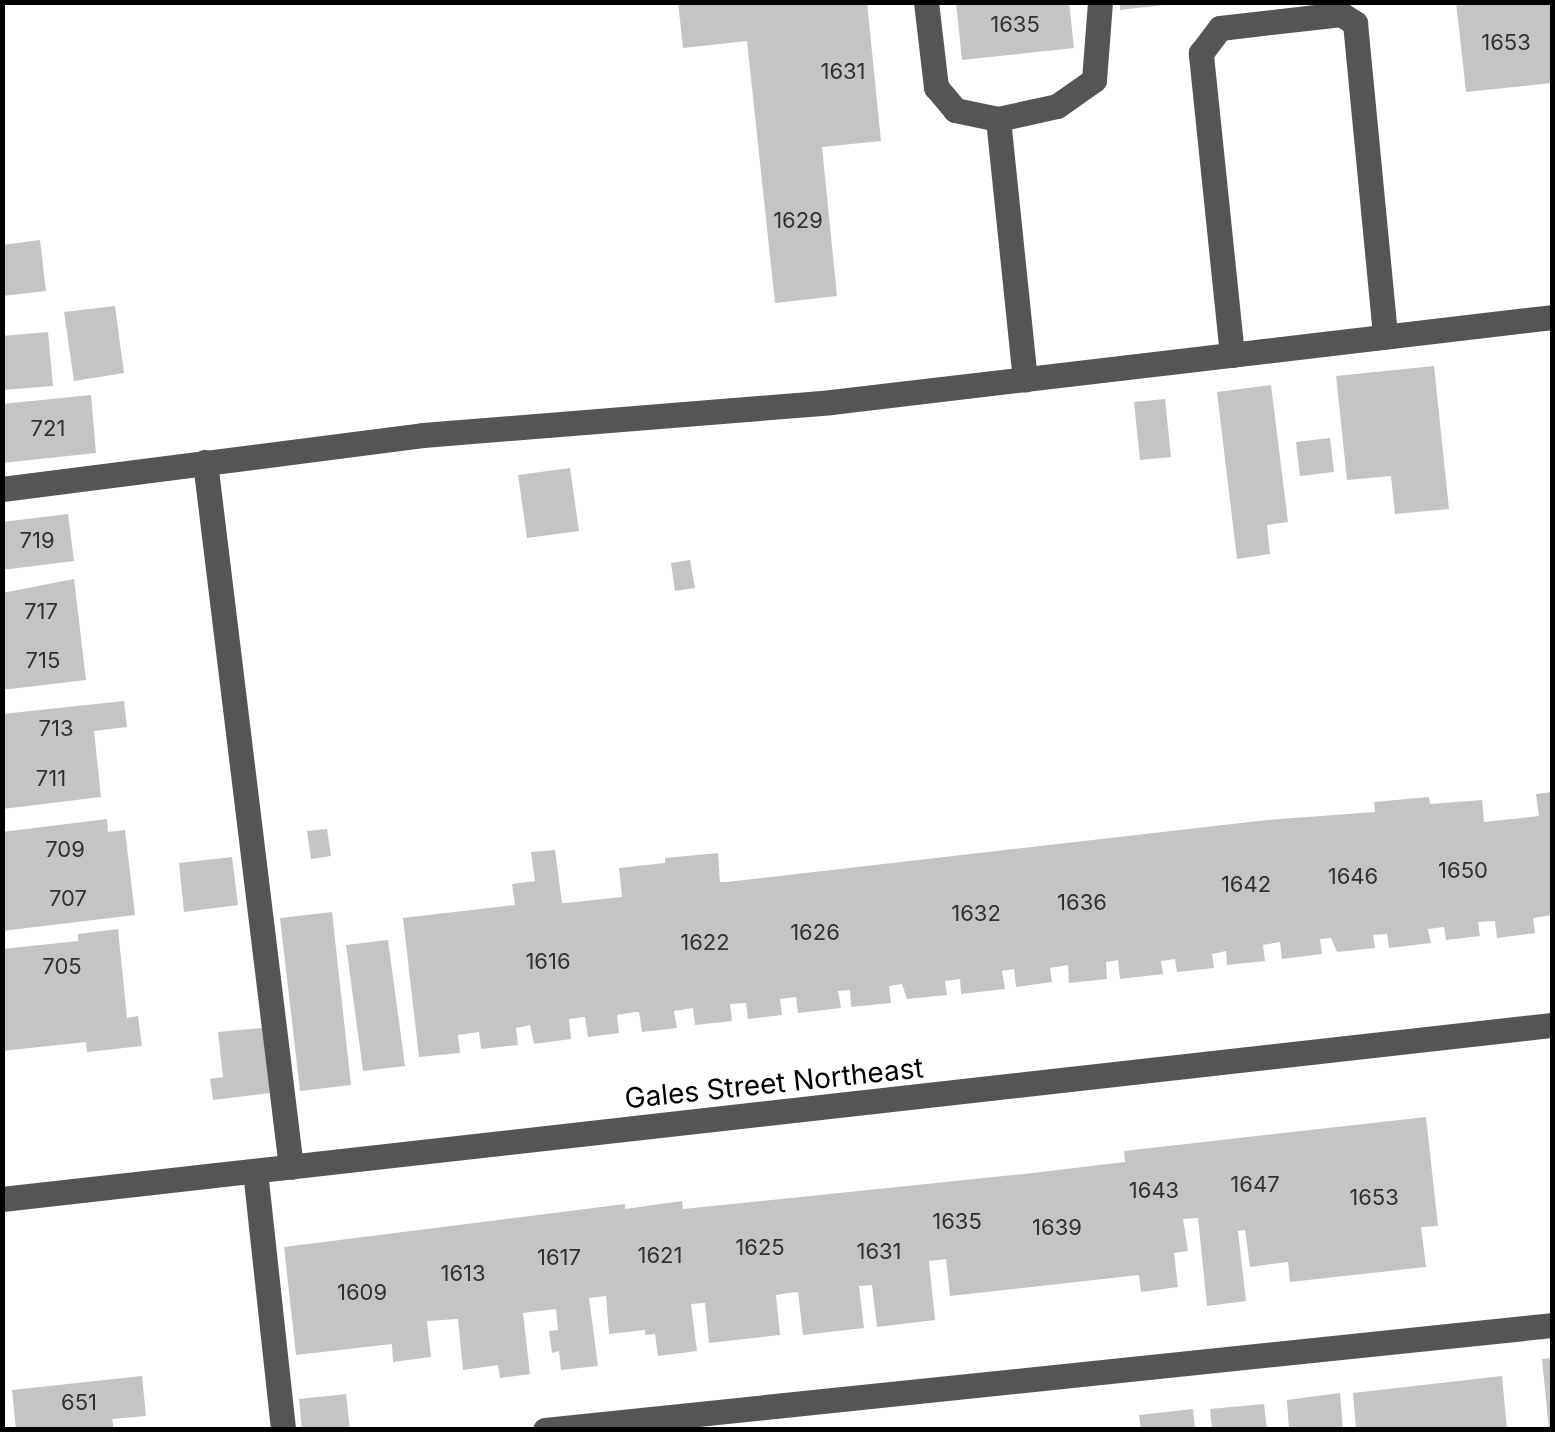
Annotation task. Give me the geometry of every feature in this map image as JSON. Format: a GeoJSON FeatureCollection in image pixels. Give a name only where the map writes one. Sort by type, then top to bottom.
{"type":"FeatureCollection","features":[{"type":"Feature","properties":{"kind":"street"},"geometry":{"type":"LineString","coordinates":[[926,2],[936,88],[955,110],[998,119],[1057,106],[1094,80],[1100,2]]}},
{"type":"Feature","properties":{"kind":"street"},"geometry":{"type":"LineString","coordinates":[[1232,355],[1201,53],[1220,28],[1341,14],[1354,22],[1385,337]]}},
{"type":"Feature","properties":{"kind":"street"},"geometry":{"type":"LineString","coordinates":[[998,119],[1026,380]]}},
{"type":"Feature","properties":{"kind":"street"},"geometry":{"type":"LineString","coordinates":[[2,489],[422,435],[831,402],[1552,318]]}},
{"type":"Feature","properties":{"kind":"street"},"geometry":{"type":"LineString","coordinates":[[205,462],[291,1166]]}},
{"type":"Feature","properties":{"kind":"street","name":"Gales Street Northeast"},"geometry":{"type":"LineString","coordinates":[[2,1199],[1552,1025]]}},
{"type":"Feature","properties":{"kind":"street"},"geometry":{"type":"LineString","coordinates":[[255,1170],[283,1430]]}},
{"type":"Feature","properties":{"kind":"street"},"geometry":{"type":"LineString","coordinates":[[545,1430],[1552,1326]]}},
{"type":"Feature","properties":{"kind":"building"},"geometry":{"type":"Polygon","coordinates":[[[678,2],[867,2],[881,141],[822,147],[837,296],[775,303],[747,41],[683,48],[678,2]]]}},
{"type":"Feature","properties":{"kind":"building"},"geometry":{"type":"Polygon","coordinates":[[[956,2],[1069,2],[1074,48],[962,60],[956,2]]]}},
{"type":"Feature","properties":{"kind":"building"},"geometry":{"type":"Polygon","coordinates":[[[1120,2],[1163,2],[1163,5],[1120,10],[1120,2]]]}},
{"type":"Feature","properties":{"kind":"building"},"geometry":{"type":"Polygon","coordinates":[[[1456,2],[1552,2],[1552,83],[1466,92],[1456,2]]]}},
{"type":"Feature","properties":{"kind":"building"},"geometry":{"type":"Polygon","coordinates":[[[40,240],[46,291],[2,296],[2,245],[40,240]]]}},
{"type":"Feature","properties":{"kind":"building"},"geometry":{"type":"Polygon","coordinates":[[[115,306],[124,373],[74,381],[64,312],[115,306]]]}},
{"type":"Feature","properties":{"kind":"building"},"geometry":{"type":"Polygon","coordinates":[[[48,332],[53,386],[2,390],[2,336],[48,332]]]}},
{"type":"Feature","properties":{"kind":"building"},"geometry":{"type":"Polygon","coordinates":[[[1434,366],[1449,509],[1395,514],[1391,476],[1347,480],[1336,376],[1434,366]]]}},
{"type":"Feature","properties":{"kind":"building"},"geometry":{"type":"Polygon","coordinates":[[[1271,385],[1288,522],[1267,525],[1270,554],[1237,559],[1217,392],[1271,385]]]}},
{"type":"Feature","properties":{"kind":"building"},"geometry":{"type":"Polygon","coordinates":[[[91,395],[96,453],[2,463],[2,404],[91,395]]]}},
{"type":"Feature","properties":{"kind":"building"},"geometry":{"type":"Polygon","coordinates":[[[1165,399],[1171,457],[1140,460],[1134,402],[1165,399]]]}},
{"type":"Feature","properties":{"kind":"building"},"geometry":{"type":"Polygon","coordinates":[[[1330,438],[1334,472],[1300,476],[1296,442],[1330,438]]]}},
{"type":"Feature","properties":{"kind":"building"},"geometry":{"type":"Polygon","coordinates":[[[570,468],[579,531],[527,538],[518,475],[570,468]]]}},
{"type":"Feature","properties":{"kind":"building"},"geometry":{"type":"Polygon","coordinates":[[[68,514],[74,561],[2,570],[2,522],[68,514]]]}},
{"type":"Feature","properties":{"kind":"building"},"geometry":{"type":"Polygon","coordinates":[[[690,560],[695,588],[675,591],[671,563],[690,560]]]}},
{"type":"Feature","properties":{"kind":"building"},"geometry":{"type":"Polygon","coordinates":[[[74,579],[86,680],[2,690],[2,593],[74,579]]]}},
{"type":"Feature","properties":{"kind":"building"},"geometry":{"type":"Polygon","coordinates":[[[124,701],[127,727],[94,731],[101,797],[2,809],[2,714],[124,701]]]}},
{"type":"Feature","properties":{"kind":"building"},"geometry":{"type":"Polygon","coordinates":[[[1552,792],[1552,915],[1533,918],[1535,933],[1497,938],[1495,921],[1478,922],[1480,936],[1446,940],[1444,927],[1428,929],[1431,943],[1389,948],[1387,934],[1373,935],[1375,948],[1337,952],[1331,938],[1320,939],[1322,954],[1282,959],[1280,942],[1263,945],[1265,961],[1227,965],[1226,951],[1212,954],[1214,968],[1177,972],[1175,959],[1161,961],[1163,974],[1120,979],[1118,960],[1106,962],[1107,979],[1069,983],[1068,965],[1050,968],[1052,982],[1016,987],[1014,969],[1002,971],[1005,989],[961,994],[960,979],[945,981],[947,995],[907,999],[902,984],[889,986],[891,1003],[851,1007],[850,990],[838,991],[841,1008],[798,1013],[796,997],[780,999],[782,1015],[748,1019],[746,1003],[730,1004],[732,1021],[695,1025],[693,1008],[674,1011],[677,1028],[642,1032],[639,1012],[635,1012],[617,1015],[619,1033],[588,1037],[585,1017],[569,1019],[571,1039],[534,1044],[530,1025],[516,1028],[518,1045],[481,1049],[479,1032],[458,1035],[460,1053],[419,1057],[403,918],[515,905],[512,884],[535,881],[531,852],[555,850],[562,903],[566,903],[622,897],[619,868],[665,863],[665,858],[718,853],[720,882],[727,882],[1267,820],[1375,812],[1374,802],[1429,797],[1430,804],[1482,800],[1484,822],[1539,816],[1536,794],[1552,792]]]}},
{"type":"Feature","properties":{"kind":"building"},"geometry":{"type":"Polygon","coordinates":[[[107,819],[108,832],[125,830],[135,915],[2,931],[2,832],[107,819]]]}},
{"type":"Feature","properties":{"kind":"building"},"geometry":{"type":"Polygon","coordinates":[[[327,829],[331,856],[311,859],[307,831],[327,829]]]}},
{"type":"Feature","properties":{"kind":"building"},"geometry":{"type":"Polygon","coordinates":[[[232,857],[238,905],[184,912],[179,863],[232,857]]]}},
{"type":"Feature","properties":{"kind":"building"},"geometry":{"type":"Polygon","coordinates":[[[332,912],[351,1085],[300,1091],[280,918],[332,912]]]}},
{"type":"Feature","properties":{"kind":"building"},"geometry":{"type":"Polygon","coordinates":[[[118,929],[127,1018],[138,1016],[142,1046],[87,1052],[86,1042],[2,1051],[2,949],[78,941],[78,934],[118,929]]]}},
{"type":"Feature","properties":{"kind":"building"},"geometry":{"type":"Polygon","coordinates":[[[388,940],[405,1066],[363,1071],[346,945],[388,940]]]}},
{"type":"Feature","properties":{"kind":"building"},"geometry":{"type":"Polygon","coordinates":[[[262,1028],[270,1093],[213,1100],[210,1079],[223,1077],[218,1032],[262,1028]]]}},
{"type":"Feature","properties":{"kind":"building"},"geometry":{"type":"Polygon","coordinates":[[[1426,1117],[1438,1226],[1421,1227],[1426,1267],[1290,1282],[1288,1262],[1250,1267],[1245,1230],[1238,1231],[1246,1301],[1207,1306],[1198,1218],[1183,1219],[1188,1251],[1174,1253],[1178,1287],[1141,1292],[1139,1275],[950,1296],[946,1259],[929,1261],[935,1320],[877,1327],[872,1285],[859,1286],[864,1328],[803,1335],[798,1292],[788,1293],[776,1295],[780,1335],[709,1343],[705,1303],[691,1304],[697,1351],[658,1356],[655,1334],[645,1335],[645,1330],[609,1334],[606,1296],[589,1298],[598,1366],[561,1370],[559,1351],[552,1353],[549,1331],[558,1330],[556,1309],[523,1313],[530,1374],[500,1378],[498,1365],[463,1370],[458,1319],[427,1321],[431,1357],[393,1362],[392,1344],[296,1355],[284,1247],[625,1204],[625,1209],[682,1201],[683,1209],[1024,1174],[1125,1162],[1124,1151],[1426,1117]]]}},
{"type":"Feature","properties":{"kind":"building"},"geometry":{"type":"Polygon","coordinates":[[[1552,1358],[1552,1430],[1549,1430],[1542,1359],[1552,1358]]]}},
{"type":"Feature","properties":{"kind":"building"},"geometry":{"type":"Polygon","coordinates":[[[142,1376],[146,1416],[112,1419],[114,1430],[16,1430],[12,1390],[142,1376]]]}},
{"type":"Feature","properties":{"kind":"building"},"geometry":{"type":"Polygon","coordinates":[[[1502,1376],[1507,1430],[1356,1430],[1353,1393],[1502,1376]]]}},
{"type":"Feature","properties":{"kind":"building"},"geometry":{"type":"Polygon","coordinates":[[[1340,1393],[1343,1430],[1289,1430],[1287,1400],[1340,1393]]]}},
{"type":"Feature","properties":{"kind":"building"},"geometry":{"type":"Polygon","coordinates":[[[346,1394],[350,1430],[302,1430],[299,1399],[346,1394]]]}},
{"type":"Feature","properties":{"kind":"building"},"geometry":{"type":"Polygon","coordinates":[[[1264,1404],[1267,1430],[1212,1430],[1210,1409],[1264,1404]]]}},
{"type":"Feature","properties":{"kind":"building"},"geometry":{"type":"Polygon","coordinates":[[[1193,1409],[1195,1430],[1141,1430],[1139,1415],[1193,1409]]]}}]}
